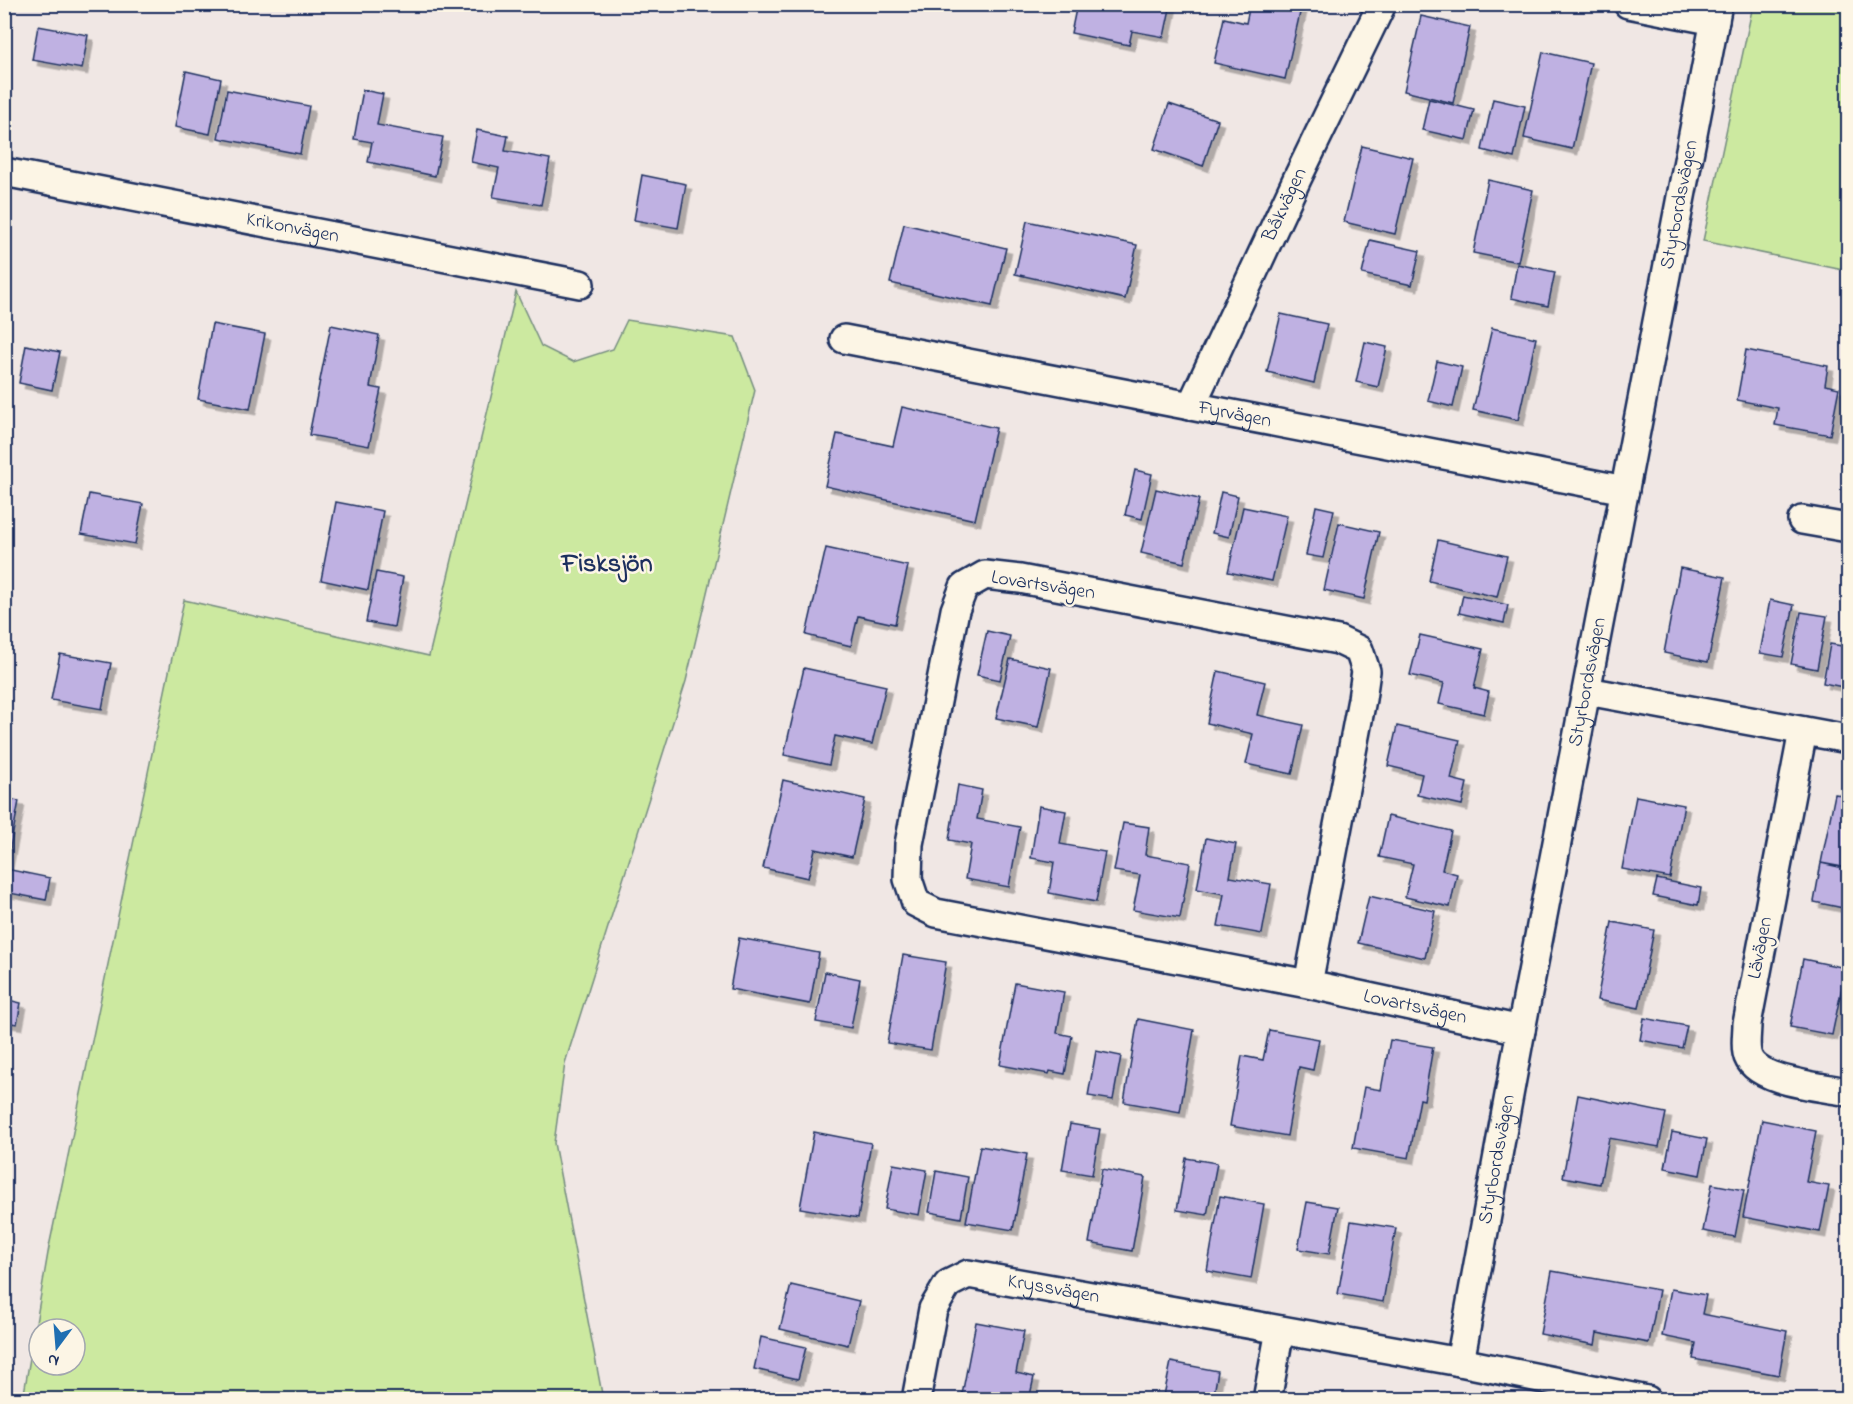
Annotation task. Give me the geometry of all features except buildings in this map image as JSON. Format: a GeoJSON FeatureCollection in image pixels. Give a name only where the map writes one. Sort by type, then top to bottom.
{"type":"FeatureCollection","features":[{"type":"Feature","properties":{"kind":"street","name":"Båkvägen"},"geometry":{"type":"LineString","coordinates":[[1191,406],[1382,4]]}},
{"type":"Feature","properties":{"kind":"street"},"geometry":{"type":"LineString","coordinates":[[1628,4],[1717,13]]}},
{"type":"Feature","properties":{"kind":"street","name":"Styrbordsvägen"},"geometry":{"type":"LineString","coordinates":[[1460,1362],[1521,1030],[1717,13]]}},
{"type":"Feature","properties":{"kind":"street","name":"Krikonvägen"},"geometry":{"type":"LineString","coordinates":[[4,172],[580,284]]}},
{"type":"Feature","properties":{"kind":"street","name":"Fyrvägen"},"geometry":{"type":"LineString","coordinates":[[844,339],[1625,490]]}},
{"type":"Feature","properties":{"kind":"street"},"geometry":{"type":"LineString","coordinates":[[1802,520],[1848,528]]}},
{"type":"Feature","properties":{"kind":"street","name":"Lovartsvägen"},"geometry":{"type":"LineString","coordinates":[[1308,984],[1362,699],[1366,671],[1359,650],[1338,640],[1020,579],[985,575],[964,587],[955,610],[909,844],[908,879],[915,903],[936,913],[1308,984],[1521,1030]]}},
{"type":"Feature","properties":{"kind":"street"},"geometry":{"type":"LineString","coordinates":[[1587,691],[1848,740]]}},
{"type":"Feature","properties":{"kind":"street","name":"Lävägen"},"geometry":{"type":"LineString","coordinates":[[1803,731],[1747,1024],[1747,1055],[1760,1071],[1781,1079],[1848,1092]]}},
{"type":"Feature","properties":{"kind":"street","name":"Kryssvägen"},"geometry":{"type":"LineString","coordinates":[[916,1400],[933,1309],[948,1284],[968,1274],[1460,1362],[1618,1397],[1647,1400]]}},
{"type":"Feature","properties":{"kind":"street"},"geometry":{"type":"LineString","coordinates":[[1267,1400],[1280,1330]]}},
{"type":"Feature","properties":{"kind":"green space"},"geometry":{"type":"Polygon","coordinates":[[[1753,5],[1848,5],[1848,271],[1703,241],[1753,5]]]}},
{"type":"Feature","properties":{"kind":"green space"},"geometry":{"type":"Polygon","coordinates":[[[516,292],[541,346],[573,362],[613,349],[627,320],[735,337],[755,390],[686,681],[565,1063],[554,1143],[603,1399],[23,1399],[27,1376],[87,1377],[87,1317],[37,1317],[49,1247],[184,600],[429,656],[516,292]]]}},
{"type":"Feature","properties":{"kind":"district","name":"Fisksjön"},"geometry":{"type":"Point","coordinates":[607,565]}}]}
